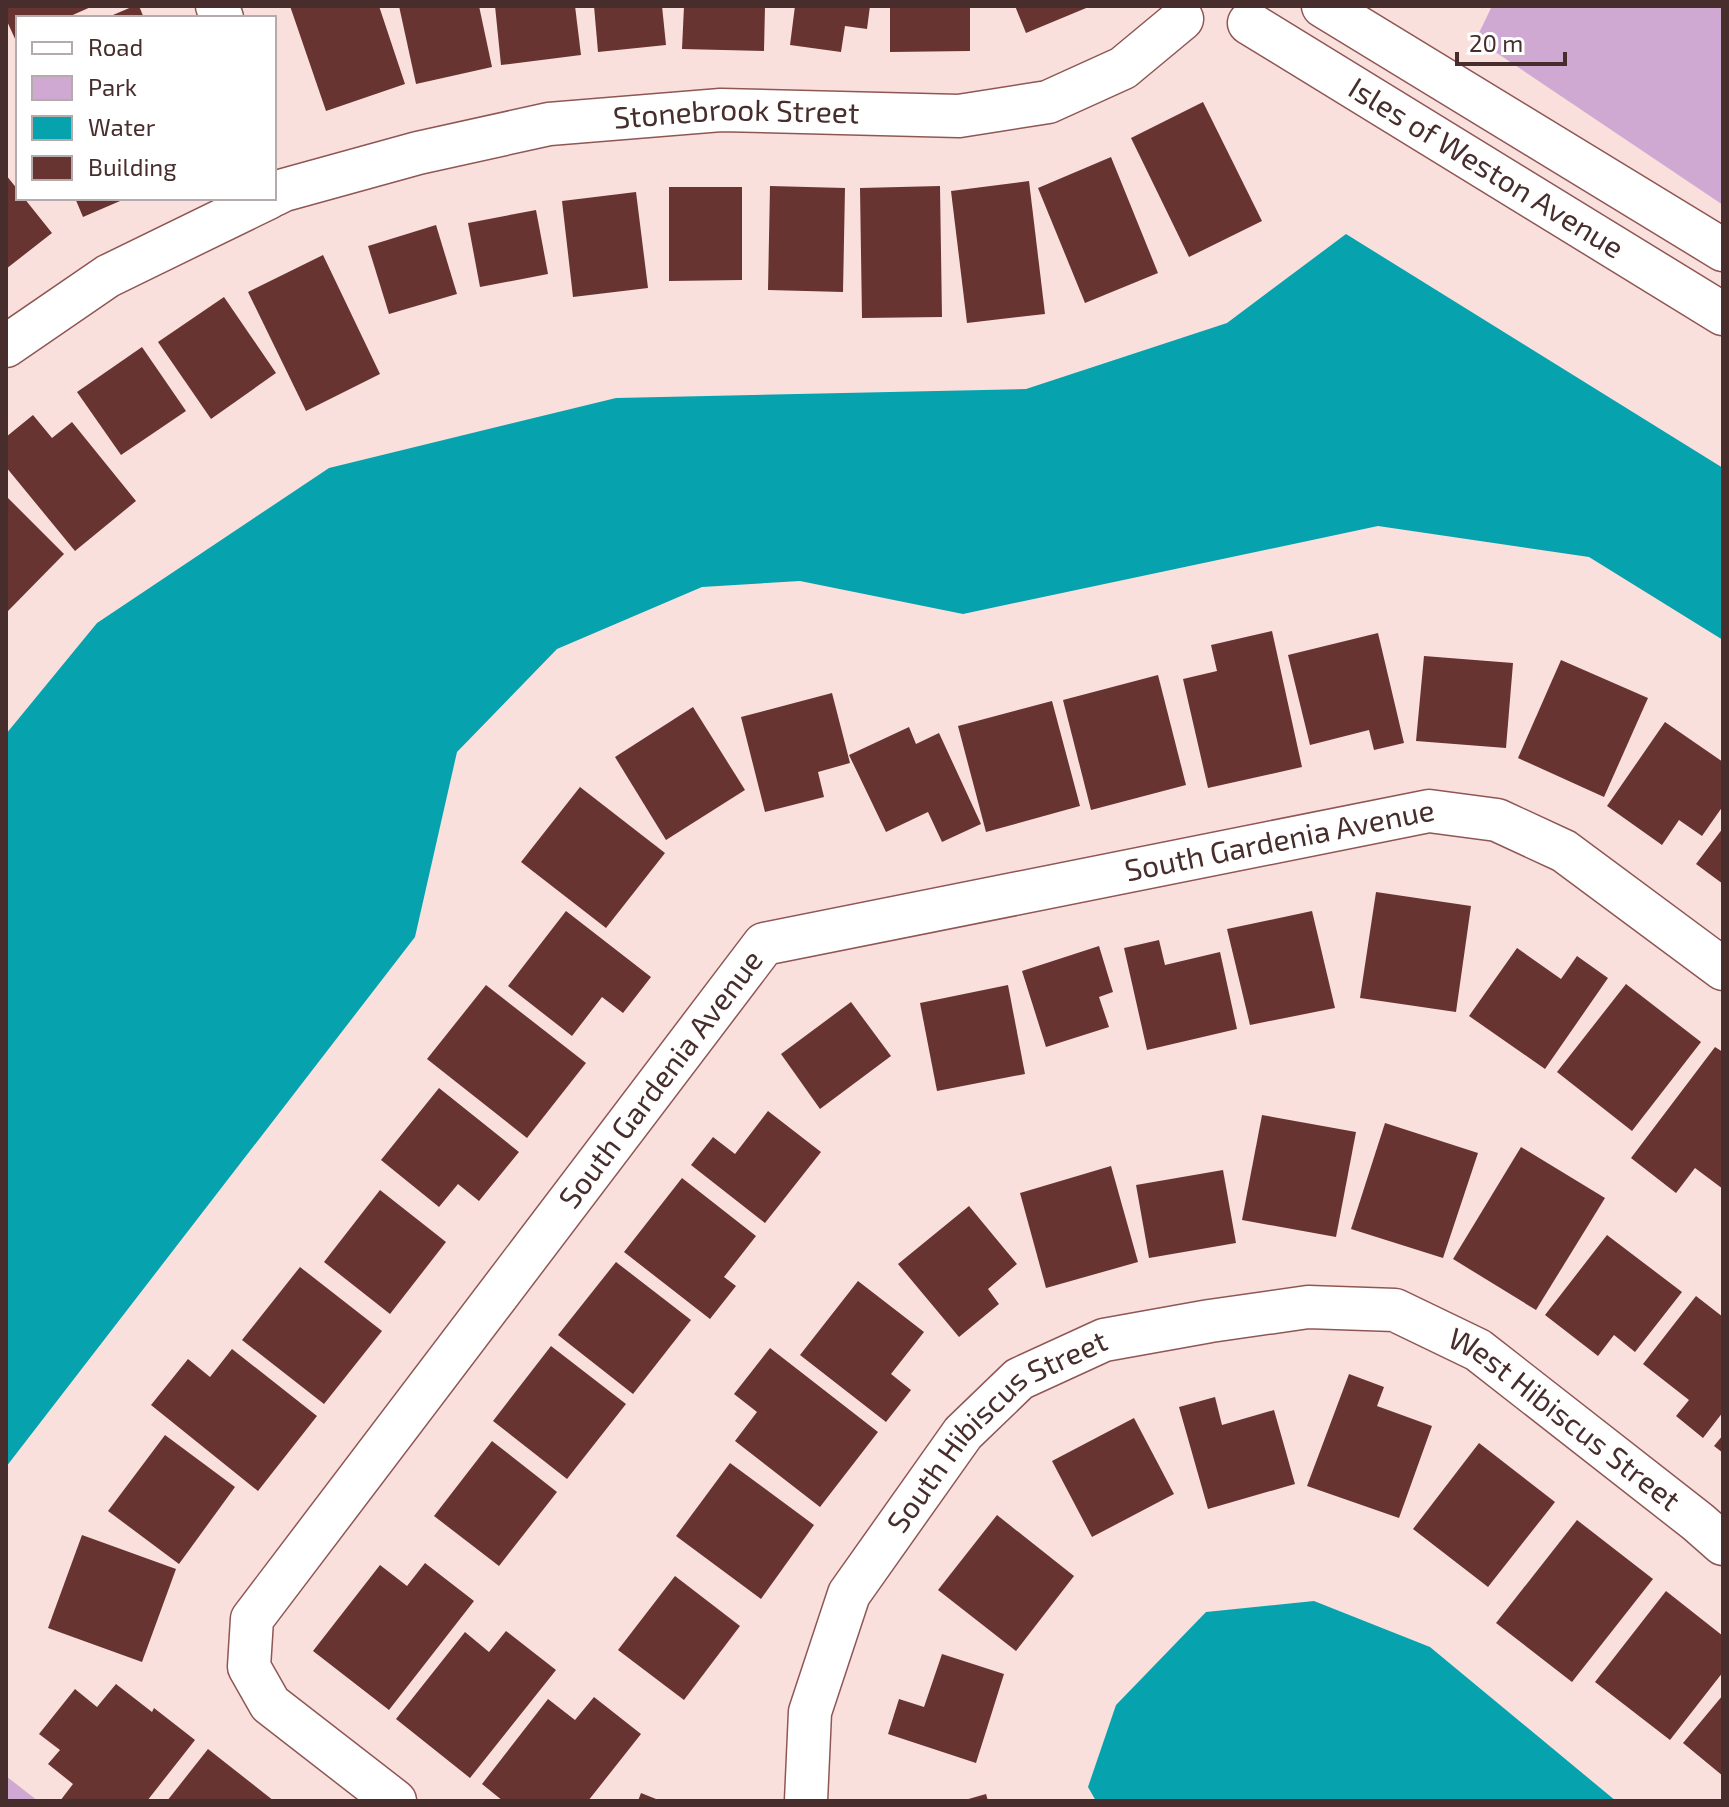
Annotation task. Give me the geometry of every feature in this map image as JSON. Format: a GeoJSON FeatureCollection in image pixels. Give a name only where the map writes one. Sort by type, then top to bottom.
{"type":"FeatureCollection","features":[{"type":"Feature","properties":{"kind":"street","name":"Isles of Weston Avenue"},"geometry":{"type":"LineString","coordinates":[[1323,6],[1723,250]]}},
{"type":"Feature","properties":{"kind":"street"},"geometry":{"type":"LineString","coordinates":[[1175,13],[1203,29],[1227,31],[1258,14]]}},
{"type":"Feature","properties":{"kind":"street","name":"Stonebrook Street"},"geometry":{"type":"LineString","coordinates":[[276,186],[549,124],[721,110],[959,116],[1048,102],[1123,68],[1175,13]]}},
{"type":"Feature","properties":{"kind":"street","name":"Isles of Weston Avenue"},"geometry":{"type":"LineString","coordinates":[[1258,14],[1723,314]]}},
{"type":"Feature","properties":{"kind":"street","name":"Stonebrook Street"},"geometry":{"type":"LineString","coordinates":[[6,346],[108,276],[249,200]]}},
{"type":"Feature","properties":{"kind":"street","name":"South Gardenia Avenue"},"geometry":{"type":"LineString","coordinates":[[395,1801],[270,1704],[249,1667],[252,1619],[764,944],[1429,811],[1497,820],[1564,851],[1723,969]]}},
{"type":"Feature","properties":{"kind":"street","name":"South Hibiscus Street"},"geometry":{"type":"LineString","coordinates":[[806,1801],[810,1712],[849,1594],[963,1433],[1019,1379],[1104,1340],[1308,1307],[1395,1310]]}},
{"type":"Feature","properties":{"kind":"street","name":"West Hibiscus Street"},"geometry":{"type":"LineString","coordinates":[[1395,1310],[1478,1350],[1723,1544]]}},
{"type":"Feature","properties":{"kind":"green space"},"geometry":{"type":"Polygon","coordinates":[[[1492,6],[1723,6],[1723,205],[1476,39],[1492,6]]]}},
{"type":"Feature","properties":{"kind":"green space"},"geometry":{"type":"Polygon","coordinates":[[[6,1776],[38,1801],[6,1801],[6,1776]]]}},
{"type":"Feature","properties":{"kind":"water"},"geometry":{"type":"Polygon","coordinates":[[[1346,234],[1723,468],[1723,640],[1589,557],[1378,526],[963,614],[800,581],[702,587],[557,649],[457,752],[415,937],[6,1467],[6,734],[97,623],[329,468],[616,398],[1026,389],[1227,323],[1346,234]]]}},
{"type":"Feature","properties":{"kind":"water"},"geometry":{"type":"Polygon","coordinates":[[[1314,1601],[1430,1647],[1616,1801],[1096,1801],[1088,1787],[1116,1705],[1206,1612],[1314,1601]]]}},
{"type":"Feature","properties":{"kind":"building"},"geometry":{"type":"Polygon","coordinates":[[[6,6],[93,6],[70,16],[16,16],[16,41],[6,19],[6,6]]]}},
{"type":"Feature","properties":{"kind":"building"},"geometry":{"type":"Polygon","coordinates":[[[139,6],[143,16],[111,16],[139,6]]]}},
{"type":"Feature","properties":{"kind":"building"},"geometry":{"type":"Polygon","coordinates":[[[290,6],[379,6],[405,84],[326,111],[290,6]]]}},
{"type":"Feature","properties":{"kind":"building"},"geometry":{"type":"Polygon","coordinates":[[[399,6],[479,6],[492,67],[416,84],[399,6]]]}},
{"type":"Feature","properties":{"kind":"building"},"geometry":{"type":"Polygon","coordinates":[[[495,6],[575,6],[581,55],[501,65],[495,6]]]}},
{"type":"Feature","properties":{"kind":"building"},"geometry":{"type":"Polygon","coordinates":[[[594,6],[662,6],[666,45],[598,52],[594,6]]]}},
{"type":"Feature","properties":{"kind":"building"},"geometry":{"type":"Polygon","coordinates":[[[684,6],[765,6],[764,51],[682,49],[684,6]]]}},
{"type":"Feature","properties":{"kind":"building"},"geometry":{"type":"Polygon","coordinates":[[[795,6],[870,6],[867,29],[845,26],[841,52],[790,45],[795,6]]]}},
{"type":"Feature","properties":{"kind":"building"},"geometry":{"type":"Polygon","coordinates":[[[890,6],[970,6],[970,51],[890,52],[890,6]]]}},
{"type":"Feature","properties":{"kind":"building"},"geometry":{"type":"Polygon","coordinates":[[[1015,6],[1091,6],[1026,33],[1015,6]]]}},
{"type":"Feature","properties":{"kind":"building"},"geometry":{"type":"Polygon","coordinates":[[[1203,102],[1262,221],[1189,257],[1131,138],[1203,102]]]}},
{"type":"Feature","properties":{"kind":"building"},"geometry":{"type":"Polygon","coordinates":[[[1111,157],[1158,273],[1085,303],[1038,188],[1111,157]]]}},
{"type":"Feature","properties":{"kind":"building"},"geometry":{"type":"Polygon","coordinates":[[[6,175],[16,188],[16,200],[26,200],[52,233],[6,269],[6,175]]]}},
{"type":"Feature","properties":{"kind":"building"},"geometry":{"type":"Polygon","coordinates":[[[1029,181],[1045,314],[967,323],[951,191],[1029,181]]]}},
{"type":"Feature","properties":{"kind":"building"},"geometry":{"type":"Polygon","coordinates":[[[770,186],[845,188],[843,292],[768,290],[770,186]]]}},
{"type":"Feature","properties":{"kind":"building"},"geometry":{"type":"Polygon","coordinates":[[[940,186],[942,317],[862,318],[860,188],[940,186]]]}},
{"type":"Feature","properties":{"kind":"building"},"geometry":{"type":"Polygon","coordinates":[[[669,187],[742,187],[742,280],[669,281],[669,187]]]}},
{"type":"Feature","properties":{"kind":"building"},"geometry":{"type":"Polygon","coordinates":[[[636,192],[648,288],[573,297],[562,201],[636,192]]]}},
{"type":"Feature","properties":{"kind":"building"},"geometry":{"type":"Polygon","coordinates":[[[76,200],[122,200],[83,217],[76,200]]]}},
{"type":"Feature","properties":{"kind":"building"},"geometry":{"type":"Polygon","coordinates":[[[536,210],[548,274],[480,287],[468,223],[536,210]]]}},
{"type":"Feature","properties":{"kind":"building"},"geometry":{"type":"Polygon","coordinates":[[[436,225],[457,294],[389,314],[368,246],[436,225]]]}},
{"type":"Feature","properties":{"kind":"building"},"geometry":{"type":"Polygon","coordinates":[[[323,255],[380,374],[306,411],[248,292],[323,255]]]}},
{"type":"Feature","properties":{"kind":"building"},"geometry":{"type":"Polygon","coordinates":[[[224,297],[276,373],[211,419],[158,342],[224,297]]]}},
{"type":"Feature","properties":{"kind":"building"},"geometry":{"type":"Polygon","coordinates":[[[142,347],[186,411],[121,455],[77,392],[142,347]]]}},
{"type":"Feature","properties":{"kind":"building"},"geometry":{"type":"Polygon","coordinates":[[[33,415],[52,438],[72,422],[136,501],[75,551],[6,467],[6,437],[33,415]]]}},
{"type":"Feature","properties":{"kind":"building"},"geometry":{"type":"Polygon","coordinates":[[[6,496],[64,554],[8,611],[6,609],[6,496]]]}},
{"type":"Feature","properties":{"kind":"building"},"geometry":{"type":"Polygon","coordinates":[[[1272,631],[1302,767],[1208,788],[1183,679],[1217,671],[1211,645],[1272,631]]]}},
{"type":"Feature","properties":{"kind":"building"},"geometry":{"type":"Polygon","coordinates":[[[1378,633],[1404,743],[1374,750],[1369,730],[1310,745],[1288,655],[1378,633]]]}},
{"type":"Feature","properties":{"kind":"building"},"geometry":{"type":"Polygon","coordinates":[[[1424,656],[1513,663],[1506,748],[1416,741],[1424,656]]]}},
{"type":"Feature","properties":{"kind":"building"},"geometry":{"type":"Polygon","coordinates":[[[1561,660],[1648,698],[1604,797],[1518,758],[1561,660]]]}},
{"type":"Feature","properties":{"kind":"building"},"geometry":{"type":"Polygon","coordinates":[[[1158,675],[1186,785],[1091,810],[1063,700],[1158,675]]]}},
{"type":"Feature","properties":{"kind":"building"},"geometry":{"type":"Polygon","coordinates":[[[832,693],[850,763],[818,772],[824,797],[765,812],[741,717],[832,693]]]}},
{"type":"Feature","properties":{"kind":"building"},"geometry":{"type":"Polygon","coordinates":[[[1052,701],[1080,806],[986,832],[958,726],[1052,701]]]}},
{"type":"Feature","properties":{"kind":"building"},"geometry":{"type":"Polygon","coordinates":[[[693,707],[745,790],[666,840],[615,757],[693,707]]]}},
{"type":"Feature","properties":{"kind":"building"},"geometry":{"type":"Polygon","coordinates":[[[1665,722],[1723,762],[1723,806],[1702,836],[1679,820],[1662,845],[1607,806],[1665,722]]]}},
{"type":"Feature","properties":{"kind":"building"},"geometry":{"type":"Polygon","coordinates":[[[909,727],[916,744],[939,733],[981,824],[942,842],[928,812],[886,832],[849,755],[909,727]]]}},
{"type":"Feature","properties":{"kind":"building"},"geometry":{"type":"Polygon","coordinates":[[[580,787],[665,853],[606,928],[521,862],[580,787]]]}},
{"type":"Feature","properties":{"kind":"building"},"geometry":{"type":"Polygon","coordinates":[[[1723,828],[1723,884],[1696,864],[1723,828]]]}},
{"type":"Feature","properties":{"kind":"building"},"geometry":{"type":"Polygon","coordinates":[[[1376,892],[1471,906],[1456,1012],[1360,998],[1376,892]]]}},
{"type":"Feature","properties":{"kind":"building"},"geometry":{"type":"Polygon","coordinates":[[[566,911],[651,977],[623,1013],[602,997],[572,1036],[508,986],[566,911]]]}},
{"type":"Feature","properties":{"kind":"building"},"geometry":{"type":"Polygon","coordinates":[[[1312,911],[1335,1008],[1250,1025],[1227,929],[1312,911]]]}},
{"type":"Feature","properties":{"kind":"building"},"geometry":{"type":"Polygon","coordinates":[[[1159,940],[1165,965],[1220,952],[1237,1029],[1147,1050],[1124,948],[1159,940]]]}},
{"type":"Feature","properties":{"kind":"building"},"geometry":{"type":"Polygon","coordinates":[[[1099,946],[1113,992],[1099,997],[1109,1027],[1046,1047],[1022,971],[1099,946]]]}},
{"type":"Feature","properties":{"kind":"building"},"geometry":{"type":"Polygon","coordinates":[[[1517,948],[1561,979],[1577,956],[1608,978],[1545,1069],[1469,1016],[1517,948]]]}},
{"type":"Feature","properties":{"kind":"building"},"geometry":{"type":"Polygon","coordinates":[[[1626,984],[1701,1042],[1632,1131],[1557,1072],[1626,984]]]}},
{"type":"Feature","properties":{"kind":"building"},"geometry":{"type":"Polygon","coordinates":[[[486,985],[586,1063],[527,1138],[427,1059],[486,985]]]}},
{"type":"Feature","properties":{"kind":"building"},"geometry":{"type":"Polygon","coordinates":[[[1008,985],[1025,1074],[937,1091],[920,1003],[1008,985]]]}},
{"type":"Feature","properties":{"kind":"building"},"geometry":{"type":"Polygon","coordinates":[[[851,1002],[891,1056],[820,1109],[781,1054],[851,1002]]]}},
{"type":"Feature","properties":{"kind":"building"},"geometry":{"type":"Polygon","coordinates":[[[1715,1047],[1723,1052],[1723,1189],[1695,1168],[1676,1193],[1631,1158],[1715,1047]]]}},
{"type":"Feature","properties":{"kind":"building"},"geometry":{"type":"Polygon","coordinates":[[[439,1088],[519,1152],[479,1201],[458,1184],[439,1207],[381,1160],[439,1088]]]}},
{"type":"Feature","properties":{"kind":"building"},"geometry":{"type":"Polygon","coordinates":[[[768,1111],[821,1152],[765,1223],[691,1165],[713,1137],[735,1154],[768,1111]]]}},
{"type":"Feature","properties":{"kind":"building"},"geometry":{"type":"Polygon","coordinates":[[[1262,1115],[1356,1132],[1336,1237],[1242,1220],[1262,1115]]]}},
{"type":"Feature","properties":{"kind":"building"},"geometry":{"type":"Polygon","coordinates":[[[1385,1123],[1478,1153],[1443,1258],[1351,1229],[1385,1123]]]}},
{"type":"Feature","properties":{"kind":"building"},"geometry":{"type":"Polygon","coordinates":[[[1521,1147],[1605,1198],[1536,1310],[1453,1259],[1521,1147]]]}},
{"type":"Feature","properties":{"kind":"building"},"geometry":{"type":"Polygon","coordinates":[[[1111,1166],[1138,1262],[1046,1288],[1020,1193],[1111,1166]]]}},
{"type":"Feature","properties":{"kind":"building"},"geometry":{"type":"Polygon","coordinates":[[[1223,1170],[1236,1243],[1149,1258],[1136,1185],[1223,1170]]]}},
{"type":"Feature","properties":{"kind":"building"},"geometry":{"type":"Polygon","coordinates":[[[682,1178],[756,1236],[724,1277],[736,1286],[710,1319],[624,1252],[682,1178]]]}},
{"type":"Feature","properties":{"kind":"building"},"geometry":{"type":"Polygon","coordinates":[[[380,1190],[446,1242],[390,1314],[324,1262],[380,1190]]]}},
{"type":"Feature","properties":{"kind":"building"},"geometry":{"type":"Polygon","coordinates":[[[969,1206],[1017,1264],[988,1289],[999,1304],[959,1337],[898,1264],[969,1206]]]}},
{"type":"Feature","properties":{"kind":"building"},"geometry":{"type":"Polygon","coordinates":[[[1607,1235],[1682,1292],[1635,1352],[1614,1335],[1598,1356],[1545,1315],[1607,1235]]]}},
{"type":"Feature","properties":{"kind":"building"},"geometry":{"type":"Polygon","coordinates":[[[616,1262],[691,1320],[633,1394],[558,1335],[616,1262]]]}},
{"type":"Feature","properties":{"kind":"building"},"geometry":{"type":"Polygon","coordinates":[[[300,1267],[382,1331],[324,1404],[242,1340],[300,1267]]]}},
{"type":"Feature","properties":{"kind":"building"},"geometry":{"type":"Polygon","coordinates":[[[858,1281],[924,1332],[891,1374],[911,1390],[886,1422],[800,1355],[858,1281]]]}},
{"type":"Feature","properties":{"kind":"building"},"geometry":{"type":"Polygon","coordinates":[[[1696,1296],[1723,1317],[1723,1412],[1703,1438],[1676,1416],[1689,1400],[1643,1364],[1696,1296]]]}},
{"type":"Feature","properties":{"kind":"building"},"geometry":{"type":"Polygon","coordinates":[[[551,1346],[626,1404],[567,1479],[493,1421],[551,1346]]]}},
{"type":"Feature","properties":{"kind":"building"},"geometry":{"type":"Polygon","coordinates":[[[770,1348],[878,1432],[820,1507],[735,1441],[757,1412],[734,1394],[770,1348]]]}},
{"type":"Feature","properties":{"kind":"building"},"geometry":{"type":"Polygon","coordinates":[[[232,1349],[317,1416],[258,1491],[151,1405],[188,1359],[210,1377],[232,1349]]]}},
{"type":"Feature","properties":{"kind":"building"},"geometry":{"type":"Polygon","coordinates":[[[1349,1374],[1384,1387],[1377,1406],[1432,1426],[1399,1518],[1307,1486],[1349,1374]]]}},
{"type":"Feature","properties":{"kind":"building"},"geometry":{"type":"Polygon","coordinates":[[[1215,1397],[1222,1425],[1274,1410],[1295,1484],[1208,1509],[1179,1407],[1215,1397]]]}},
{"type":"Feature","properties":{"kind":"building"},"geometry":{"type":"Polygon","coordinates":[[[1134,1418],[1174,1494],[1092,1537],[1052,1461],[1134,1418]]]}},
{"type":"Feature","properties":{"kind":"building"},"geometry":{"type":"Polygon","coordinates":[[[165,1435],[235,1487],[179,1564],[108,1511],[165,1435]]]}},
{"type":"Feature","properties":{"kind":"building"},"geometry":{"type":"Polygon","coordinates":[[[1723,1435],[1723,1453],[1714,1446],[1723,1435]]]}},
{"type":"Feature","properties":{"kind":"building"},"geometry":{"type":"Polygon","coordinates":[[[492,1441],[557,1492],[499,1566],[434,1516],[492,1441]]]}},
{"type":"Feature","properties":{"kind":"building"},"geometry":{"type":"Polygon","coordinates":[[[1479,1443],[1555,1502],[1488,1587],[1413,1529],[1479,1443]]]}},
{"type":"Feature","properties":{"kind":"building"},"geometry":{"type":"Polygon","coordinates":[[[730,1463],[814,1525],[761,1599],[676,1536],[730,1463]]]}},
{"type":"Feature","properties":{"kind":"building"},"geometry":{"type":"Polygon","coordinates":[[[997,1515],[1074,1576],[1016,1651],[938,1590],[997,1515]]]}},
{"type":"Feature","properties":{"kind":"building"},"geometry":{"type":"Polygon","coordinates":[[[1577,1520],[1653,1579],[1572,1682],[1496,1623],[1577,1520]]]}},
{"type":"Feature","properties":{"kind":"building"},"geometry":{"type":"Polygon","coordinates":[[[82,1535],[176,1569],[142,1662],[48,1628],[82,1535]]]}},
{"type":"Feature","properties":{"kind":"building"},"geometry":{"type":"Polygon","coordinates":[[[425,1563],[474,1601],[389,1710],[313,1651],[380,1565],[407,1586],[425,1563]]]}},
{"type":"Feature","properties":{"kind":"building"},"geometry":{"type":"Polygon","coordinates":[[[675,1576],[740,1626],[684,1700],[618,1650],[675,1576]]]}},
{"type":"Feature","properties":{"kind":"building"},"geometry":{"type":"Polygon","coordinates":[[[1666,1591],[1723,1636],[1723,1672],[1670,1740],[1595,1682],[1666,1591]]]}},
{"type":"Feature","properties":{"kind":"building"},"geometry":{"type":"Polygon","coordinates":[[[506,1631],[556,1670],[470,1778],[396,1719],[465,1632],[489,1652],[506,1631]]]}},
{"type":"Feature","properties":{"kind":"building"},"geometry":{"type":"Polygon","coordinates":[[[942,1654],[1004,1674],[976,1763],[888,1734],[899,1699],[924,1707],[942,1654]]]}},
{"type":"Feature","properties":{"kind":"building"},"geometry":{"type":"Polygon","coordinates":[[[116,1684],[195,1740],[147,1801],[60,1801],[73,1784],[48,1764],[60,1750],[39,1734],[75,1689],[97,1707],[116,1684]]]}},
{"type":"Feature","properties":{"kind":"building"},"geometry":{"type":"Polygon","coordinates":[[[1723,1695],[1723,1776],[1683,1743],[1723,1695]]]}},
{"type":"Feature","properties":{"kind":"building"},"geometry":{"type":"Polygon","coordinates":[[[594,1697],[641,1734],[588,1801],[503,1801],[482,1784],[548,1699],[575,1720],[594,1697]]]}},
{"type":"Feature","properties":{"kind":"building"},"geometry":{"type":"Polygon","coordinates":[[[208,1749],[274,1801],[167,1801],[208,1749]]]}},
{"type":"Feature","properties":{"kind":"building"},"geometry":{"type":"Polygon","coordinates":[[[641,1793],[661,1801],[638,1801],[641,1793]]]}},
{"type":"Feature","properties":{"kind":"building"},"geometry":{"type":"Polygon","coordinates":[[[986,1794],[988,1801],[965,1801],[965,1800],[986,1794]]]}}]}
